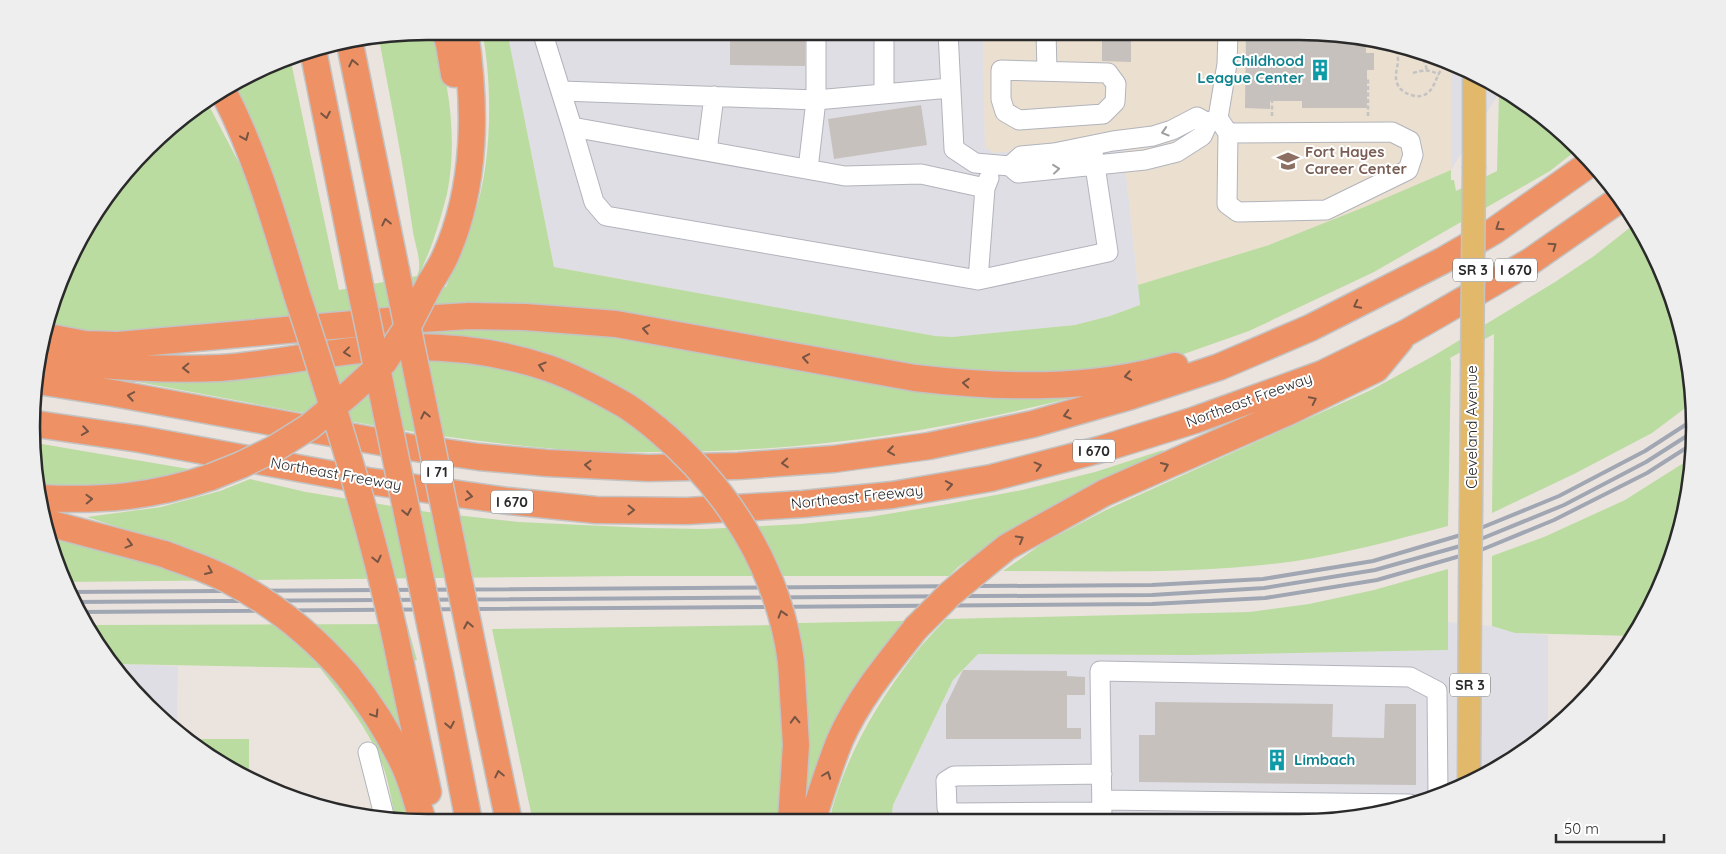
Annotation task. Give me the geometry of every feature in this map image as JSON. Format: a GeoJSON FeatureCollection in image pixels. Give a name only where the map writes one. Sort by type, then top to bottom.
{"type":"FeatureCollection","features":[{"type":"Feature","properties":{"kind":"highway"},"geometry":{"type":"LineString","coordinates":[[430,283],[453,205],[458,171],[460,132],[457,89],[448,40]]}},
{"type":"Feature","properties":{"kind":"highway"},"geometry":{"type":"LineString","coordinates":[[46,498],[92,499],[148,494],[179,488],[241,465],[274,449],[309,427],[384,362],[408,326],[445,258],[458,221],[468,182],[473,104],[466,40]]}},
{"type":"Feature","properties":{"kind":"highway","name":"I 71"},"geometry":{"type":"LineString","coordinates":[[351,47],[507,814]]}},
{"type":"Feature","properties":{"kind":"highway","name":"I 71"},"geometry":{"type":"LineString","coordinates":[[314,57],[467,814]]}},
{"type":"Feature","properties":{"kind":"highway"},"geometry":{"type":"LineString","coordinates":[[226,96],[256,164],[330,394],[371,534],[432,814]]}},
{"type":"Feature","properties":{"kind":"highway"},"geometry":{"type":"LineString","coordinates":[[43,382],[113,392],[389,443],[478,457],[547,463],[648,468],[738,466],[834,459],[929,446],[1033,424],[1131,396],[1219,367],[1310,328],[1442,262],[1494,231],[1585,167]]}},
{"type":"Feature","properties":{"kind":"highway","name":"Northeast Freeway"},"geometry":{"type":"LineString","coordinates":[[40,425],[139,439],[368,481],[508,501],[596,510],[687,512],[803,504],[892,495],[990,478],[1102,449],[1195,420],[1322,374],[1406,333],[1531,261],[1614,203]]}},
{"type":"Feature","properties":{"kind":"highway"},"geometry":{"type":"LineString","coordinates":[[50,337],[85,344],[118,344],[469,316],[525,317],[616,324],[915,378],[1010,386],[1062,384],[1111,379],[1157,370],[1310,328]]}},
{"type":"Feature","properties":{"kind":"highway"},"geometry":{"type":"LineString","coordinates":[[814,814],[841,739],[864,698],[916,628],[950,594],[981,568],[1007,547],[1104,493],[1290,411],[1376,369],[1406,333]]}},
{"type":"Feature","properties":{"kind":"highway"},"geometry":{"type":"LineString","coordinates":[[46,361],[160,369],[218,368],[262,364],[352,351],[441,347],[510,357],[549,368],[625,405],[682,450],[710,480],[751,540],[767,574],[788,636],[791,662],[796,745],[791,814]]}},
{"type":"Feature","properties":{"kind":"highway"},"geometry":{"type":"LineString","coordinates":[[52,524],[164,554],[206,570],[253,594],[291,620],[324,650],[366,698],[404,765],[420,814]]}},
{"type":"Feature","properties":{"kind":"main road","name":"Cleveland Avenue"},"geometry":{"type":"LineString","coordinates":[[1469,774],[1474,82]]}},
{"type":"Feature","properties":{"kind":"street"},"geometry":{"type":"LineString","coordinates":[[545,40],[562,91],[594,202],[606,216],[978,280],[1108,252],[1093,156]]}},
{"type":"Feature","properties":{"kind":"street"},"geometry":{"type":"LineString","coordinates":[[808,169],[816,100],[816,40]]}},
{"type":"Feature","properties":{"kind":"street"},"geometry":{"type":"LineString","coordinates":[[884,40],[884,94]]}},
{"type":"Feature","properties":{"kind":"street"},"geometry":{"type":"LineString","coordinates":[[948,40],[954,149],[975,163],[1003,166],[1018,173],[1093,156],[1145,160],[1177,152],[1218,124],[1392,132],[1410,141],[1413,155],[1408,170],[1326,210],[1238,212],[1227,204],[1218,124],[1227,64],[1228,40]]}},
{"type":"Feature","properties":{"kind":"street"},"geometry":{"type":"LineString","coordinates":[[1046,40],[1047,70]]}},
{"type":"Feature","properties":{"kind":"street"},"geometry":{"type":"LineString","coordinates":[[1001,70],[1047,70],[1108,73],[1116,84],[1115,102],[1103,114],[1019,120],[1005,112],[1001,99],[1001,70]]}},
{"type":"Feature","properties":{"kind":"street"},"geometry":{"type":"LineString","coordinates":[[562,91],[816,100],[950,88]]}},
{"type":"Feature","properties":{"kind":"street"},"geometry":{"type":"LineString","coordinates":[[707,150],[714,96]]}},
{"type":"Feature","properties":{"kind":"street"},"geometry":{"type":"LineString","coordinates":[[572,127],[845,176],[920,174],[985,188]]}},
{"type":"Feature","properties":{"kind":"street"},"geometry":{"type":"LineString","coordinates":[[978,280],[985,188],[1003,166]]}},
{"type":"Feature","properties":{"kind":"street"},"geometry":{"type":"LineString","coordinates":[[1102,810],[1100,671],[1410,678],[1436,691],[1438,788]]}},
{"type":"Feature","properties":{"kind":"street"},"geometry":{"type":"LineString","coordinates":[[368,752],[383,812]]}},
{"type":"Feature","properties":{"kind":"street"},"geometry":{"type":"LineString","coordinates":[[1102,774],[954,776],[946,781],[947,808],[953,813],[1377,806]]}},
{"type":"Feature","properties":{"kind":"path"},"geometry":{"type":"LineString","coordinates":[[1397,53],[1396,80],[1403,92],[1409,95],[1424,95],[1430,92],[1435,86],[1442,68]]}},
{"type":"Feature","properties":{"kind":"path"},"geometry":{"type":"LineString","coordinates":[[1425,62],[1427,70]]}},
{"type":"Feature","properties":{"kind":"path"},"geometry":{"type":"LineString","coordinates":[[1413,73],[1431,70],[1439,74]]}},
{"type":"Feature","properties":{"kind":"path"},"geometry":{"type":"LineString","coordinates":[[1368,77],[1368,117]]}},
{"type":"Feature","properties":{"kind":"path"},"geometry":{"type":"LineString","coordinates":[[1265,116],[1272,116],[1272,86]]}},
{"type":"Feature","properties":{"kind":"shaded area"},"geometry":{"type":"Polygon","coordinates":[[[509,40],[983,40],[985,147],[994,153],[1122,135],[1140,305],[1110,316],[1075,325],[952,337],[935,336],[554,267],[509,40]]]}},
{"type":"Feature","properties":{"kind":"shaded area","name":"Fort Hayes Career Center"},"geometry":{"type":"Polygon","coordinates":[[[983,40],[1324,41],[1374,47],[1399,53],[1451,71],[1451,170],[1269,245],[1138,285],[1122,135],[994,153],[985,147],[983,40]]]}},
{"type":"Feature","properties":{"kind":"shaded area"},"geometry":{"type":"Polygon","coordinates":[[[1451,71],[1498,95],[1451,170],[1451,71]]]}},
{"type":"Feature","properties":{"kind":"shaded area"},"geometry":{"type":"Polygon","coordinates":[[[1448,622],[1492,626],[1515,633],[1548,635],[1548,723],[1514,749],[1470,774],[1447,785],[1399,801],[1350,811],[1299,814],[892,814],[893,805],[953,680],[978,654],[1191,655],[1448,650],[1448,622]]]}},
{"type":"Feature","properties":{"kind":"shaded area"},"geometry":{"type":"Polygon","coordinates":[[[121,664],[178,666],[177,722],[153,701],[121,664]]]}},
{"type":"Feature","properties":{"kind":"green space"},"geometry":{"type":"Polygon","coordinates":[[[436,40],[448,91],[452,153],[447,194],[438,227],[415,288],[446,287],[471,225],[480,196],[484,173],[489,124],[489,99],[484,40],[509,40],[554,267],[935,336],[952,337],[1075,325],[1110,316],[1140,305],[1138,285],[1269,245],[1451,170],[1451,180],[1454,180],[1456,191],[1497,171],[1499,96],[1535,120],[1573,153],[1550,171],[1374,272],[1249,331],[1181,355],[1081,371],[1029,375],[965,374],[632,316],[296,320],[82,332],[54,325],[69,279],[92,233],[105,212],[120,191],[153,153],[210,107],[249,182],[233,92],[256,80],[292,65],[339,290],[417,276],[419,271],[418,254],[380,43],[436,40]]]}},
{"type":"Feature","properties":{"kind":"green space"},"geometry":{"type":"Polygon","coordinates":[[[1630,227],[1657,279],[1673,327],[1683,376],[1685,408],[1652,433],[1576,473],[1492,513],[1494,334],[1450,358],[1448,526],[1335,554],[1260,565],[1150,571],[1003,571],[1043,543],[1106,510],[1371,390],[1435,355],[1594,256],[1630,227]]]}},
{"type":"Feature","properties":{"kind":"green space"},"geometry":{"type":"Polygon","coordinates":[[[532,324],[1079,396],[976,420],[821,444],[716,451],[601,452],[484,442],[427,434],[138,382],[138,376],[336,361],[447,356],[633,399],[388,338],[432,326],[532,324]]]}},
{"type":"Feature","properties":{"kind":"green space"},"geometry":{"type":"Polygon","coordinates":[[[41,444],[189,469],[147,482],[96,489],[45,488],[41,444]]]}},
{"type":"Feature","properties":{"kind":"green space"},"geometry":{"type":"Polygon","coordinates":[[[1163,450],[1165,456],[1000,538],[958,567],[949,576],[632,576],[72,582],[56,535],[179,547],[87,517],[161,507],[220,491],[250,479],[306,492],[428,512],[519,522],[704,529],[801,524],[869,517],[1022,490],[1095,472],[1163,450]]]}},
{"type":"Feature","properties":{"kind":"green space"},"geometry":{"type":"Polygon","coordinates":[[[1684,463],[1679,502],[1673,527],[1657,575],[1625,636],[1515,633],[1492,626],[1492,556],[1544,537],[1625,500],[1684,463]]]}},
{"type":"Feature","properties":{"kind":"green space"},"geometry":{"type":"Polygon","coordinates":[[[1448,569],[1448,650],[1191,655],[978,654],[953,680],[893,805],[892,814],[831,814],[851,756],[872,716],[897,677],[946,619],[1249,612],[1309,604],[1374,590],[1448,569]]]}},
{"type":"Feature","properties":{"kind":"green space"},"geometry":{"type":"Polygon","coordinates":[[[904,621],[868,666],[855,687],[811,786],[805,785],[807,693],[797,623],[904,621]]]}},
{"type":"Feature","properties":{"kind":"green space"},"geometry":{"type":"Polygon","coordinates":[[[407,624],[417,660],[389,663],[401,726],[398,728],[362,711],[392,768],[406,813],[394,812],[385,772],[373,744],[357,717],[320,668],[121,664],[95,625],[407,624]]]}},
{"type":"Feature","properties":{"kind":"green space"},"geometry":{"type":"Polygon","coordinates":[[[775,625],[786,695],[784,814],[531,814],[492,629],[775,625]]]}},
{"type":"Feature","properties":{"kind":"green space"},"geometry":{"type":"Polygon","coordinates":[[[198,739],[249,739],[249,770],[198,739]]]}},
{"type":"Feature","properties":{"kind":"building"},"geometry":{"type":"Polygon","coordinates":[[[730,40],[805,40],[805,66],[730,65],[730,40]]]}},
{"type":"Feature","properties":{"kind":"building"},"geometry":{"type":"Polygon","coordinates":[[[1102,40],[1131,40],[1131,62],[1102,61],[1102,40]]]}},
{"type":"Feature","properties":{"kind":"building","name":"Childhood League Center"},"geometry":{"type":"Polygon","coordinates":[[[1246,40],[1299,40],[1350,43],[1366,46],[1366,53],[1374,53],[1374,70],[1367,70],[1367,108],[1302,108],[1302,101],[1270,101],[1270,109],[1245,108],[1246,40]]]}},
{"type":"Feature","properties":{"kind":"building"},"geometry":{"type":"Polygon","coordinates":[[[921,105],[927,145],[834,159],[828,119],[921,105]]]}},
{"type":"Feature","properties":{"kind":"building"},"geometry":{"type":"Polygon","coordinates":[[[963,670],[1067,671],[1067,676],[1085,677],[1085,695],[1067,695],[1067,728],[1081,728],[1081,739],[946,739],[946,705],[963,670]]]}},
{"type":"Feature","properties":{"kind":"building","name":"Limbach"},"geometry":{"type":"Polygon","coordinates":[[[1155,702],[1333,704],[1332,737],[1384,738],[1385,704],[1416,704],[1416,785],[1139,782],[1139,735],[1155,735],[1155,702]]]}},
{"type":"Feature","properties":{"kind":"railway"},"geometry":{"type":"LineString","coordinates":[[77,592],[1152,585],[1263,579],[1373,561],[1471,532],[1559,496],[1645,451],[1686,425]]}},
{"type":"Feature","properties":{"kind":"railway"},"geometry":{"type":"LineString","coordinates":[[82,602],[1152,595],[1264,588],[1375,570],[1471,543],[1564,505],[1646,462],[1686,437]]}},
{"type":"Feature","properties":{"kind":"railway"},"geometry":{"type":"LineString","coordinates":[[88,612],[1152,604],[1265,598],[1377,580],[1481,550],[1554,520],[1647,473],[1685,449]]}},
{"type":"Feature","properties":{"kind":"place","name":"Childhood League Center"},"geometry":{"type":"Point","coordinates":[1320,70]}},
{"type":"Feature","properties":{"kind":"place","name":"Fort Hayes Career Center"},"geometry":{"type":"Point","coordinates":[1288,161]}},
{"type":"Feature","properties":{"kind":"place","name":"Limbach"},"geometry":{"type":"Point","coordinates":[1277,760]}}]}
